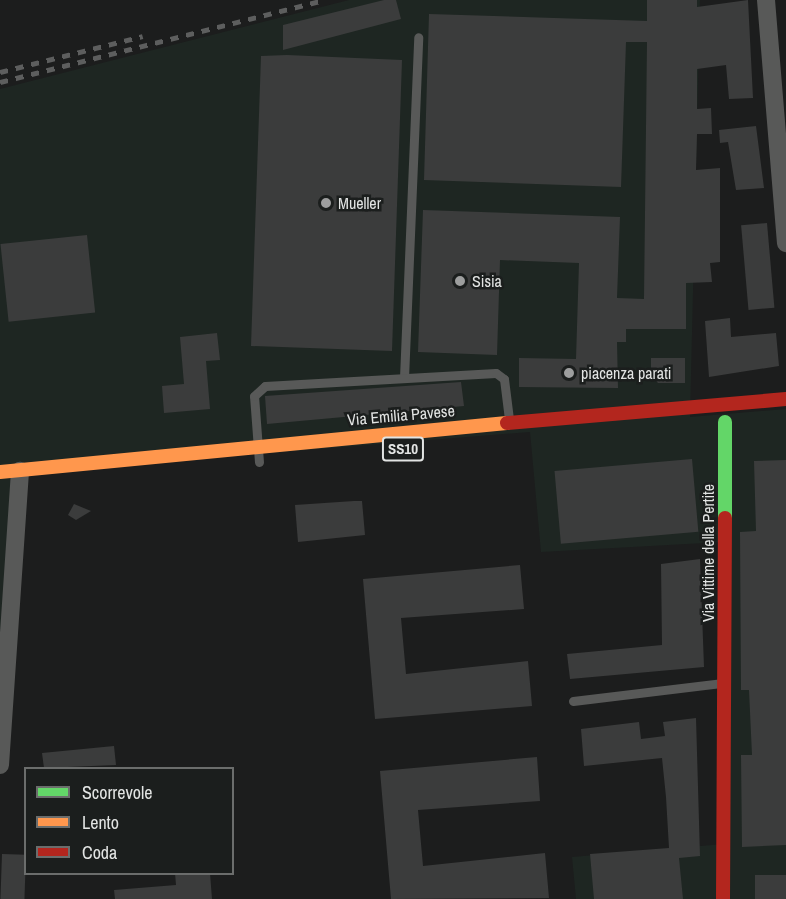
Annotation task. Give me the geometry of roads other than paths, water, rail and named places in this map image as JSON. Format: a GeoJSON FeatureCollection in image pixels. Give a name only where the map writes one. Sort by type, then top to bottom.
{"type":"FeatureCollection","features":[{"type":"Feature","properties":{"kind":"main road","name":"Via Emilia Pavese"},"geometry":{"type":"LineString","coordinates":[[20,471],[257,445],[786,399]]}},
{"type":"Feature","properties":{"kind":"main road","name":"Via Vittime della Pertite"},"geometry":{"type":"LineString","coordinates":[[723,899],[724,683],[719,423],[745,420]]}},
{"type":"Feature","properties":{"kind":"main road","name":"Via Emilia Pavese"},"geometry":{"type":"LineString","coordinates":[[0,472],[156,471],[459,444]]}},
{"type":"Feature","properties":{"kind":"street"},"geometry":{"type":"LineString","coordinates":[[766,0],[782,143],[786,243]]}},
{"type":"Feature","properties":{"kind":"street"},"geometry":{"type":"LineString","coordinates":[[0,765],[20,471]]}},
{"type":"Feature","properties":{"kind":"lane"},"geometry":{"type":"LineString","coordinates":[[404,378],[418,37]]}},
{"type":"Feature","properties":{"kind":"lane"},"geometry":{"type":"LineString","coordinates":[[259,462],[254,396],[266,386],[496,373],[504,380],[509,422]]}},
{"type":"Feature","properties":{"kind":"lane"},"geometry":{"type":"LineString","coordinates":[[525,421],[528,439]]}},
{"type":"Feature","properties":{"kind":"lane"},"geometry":{"type":"LineString","coordinates":[[573,701],[724,683]]}},
{"type":"Feature","properties":{"kind":"railway"},"geometry":{"type":"LineString","coordinates":[[0,82],[324,0]]}},
{"type":"Feature","properties":{"kind":"railway"},"geometry":{"type":"LineString","coordinates":[[0,72],[143,36]]}},
{"type":"Feature","properties":{"kind":"place","name":"Mueller"},"geometry":{"type":"Point","coordinates":[326,203]}},
{"type":"Feature","properties":{"kind":"place","name":"Sisia"},"geometry":{"type":"Point","coordinates":[460,281]}},
{"type":"Feature","properties":{"kind":"place","name":"piacenza parati"},"geometry":{"type":"Point","coordinates":[569,373]}}]}
